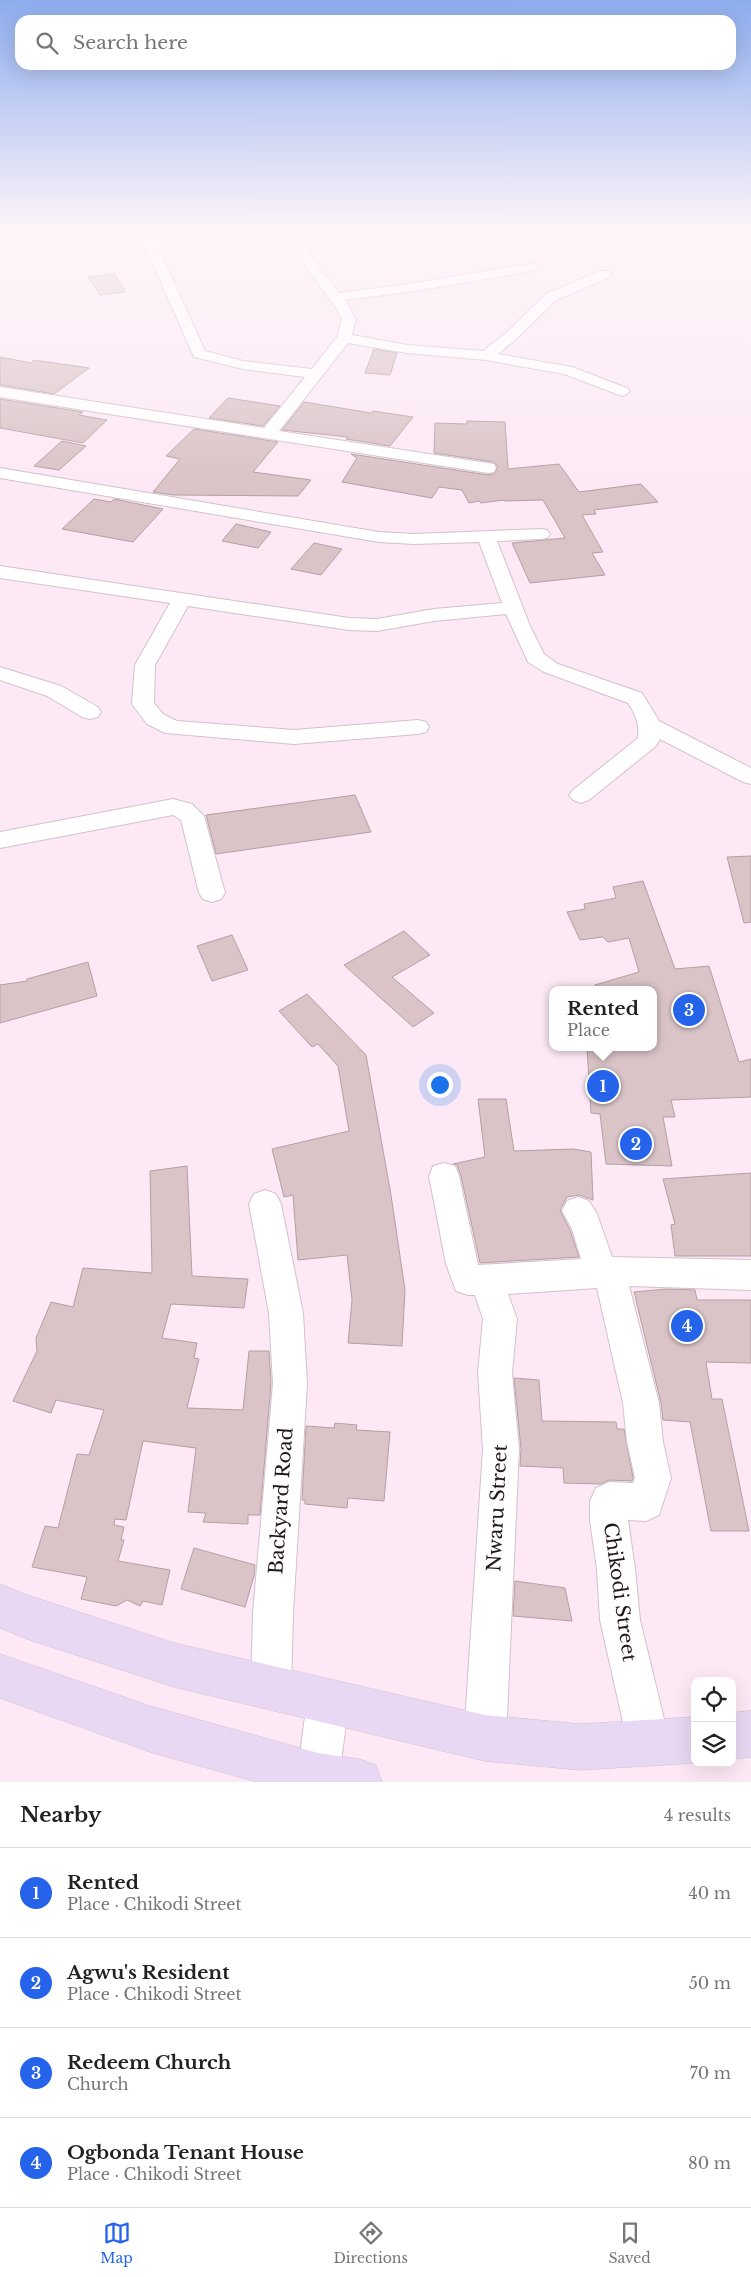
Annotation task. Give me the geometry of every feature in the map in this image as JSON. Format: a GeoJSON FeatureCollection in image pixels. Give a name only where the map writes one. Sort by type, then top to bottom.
{"type":"FeatureCollection","features":[{"type":"Feature","properties":{"kind":"main road"},"geometry":{"type":"LineString","coordinates":[[0,1606],[27,1617],[174,1665],[485,1738],[580,1747],[691,1740]]}},
{"type":"Feature","properties":{"kind":"main road"},"geometry":{"type":"LineString","coordinates":[[0,1676],[150,1729],[339,1779]]}},
{"type":"Feature","properties":{"kind":"main road"},"geometry":{"type":"LineString","coordinates":[[736,1736],[751,1734]]}},
{"type":"Feature","properties":{"kind":"street"},"geometry":{"type":"LineString","coordinates":[[180,311],[199,354],[243,365],[314,374]]}},
{"type":"Feature","properties":{"kind":"street"},"geometry":{"type":"LineString","coordinates":[[268,434],[344,338],[349,319],[344,311]]}},
{"type":"Feature","properties":{"kind":"street"},"geometry":{"type":"LineString","coordinates":[[486,356],[535,311]]}},
{"type":"Feature","properties":{"kind":"street"},"geometry":{"type":"LineString","coordinates":[[344,338],[407,349],[486,356],[567,370],[622,391]]}},
{"type":"Feature","properties":{"kind":"street"},"geometry":{"type":"LineString","coordinates":[[0,392],[488,468]]}},
{"type":"Feature","properties":{"kind":"street"},"geometry":{"type":"LineString","coordinates":[[0,473],[379,537],[398,539],[541,534]]}},
{"type":"Feature","properties":{"kind":"street"},"geometry":{"type":"LineString","coordinates":[[486,536],[513,608],[535,658],[551,668],[626,693],[635,698],[650,725],[648,741],[581,795]]}},
{"type":"Feature","properties":{"kind":"street"},"geometry":{"type":"LineString","coordinates":[[0,572],[349,624],[377,625],[434,615],[513,608]]}},
{"type":"Feature","properties":{"kind":"street"},"geometry":{"type":"LineString","coordinates":[[182,599],[145,665],[143,704],[154,719],[173,728],[294,737],[418,727]]}},
{"type":"Feature","properties":{"kind":"street"},"geometry":{"type":"LineString","coordinates":[[0,673],[54,691],[90,712]]}},
{"type":"Feature","properties":{"kind":"street"},"geometry":{"type":"LineString","coordinates":[[650,725],[751,777]]}},
{"type":"Feature","properties":{"kind":"street"},"geometry":{"type":"LineString","coordinates":[[0,840],[173,807],[184,810],[192,816],[212,893]]}},
{"type":"Feature","properties":{"kind":"street"},"geometry":{"type":"LineString","coordinates":[[444,1176],[462,1264],[468,1280],[605,1272],[751,1276]]}},
{"type":"Feature","properties":{"kind":"street","name":"Backyard Road"},"geometry":{"type":"LineString","coordinates":[[266,1204],[286,1313],[290,1384],[273,1613],[270,1689]]}},
{"type":"Feature","properties":{"kind":"street"},"geometry":{"type":"LineString","coordinates":[[578,1211],[586,1224],[605,1272]]}},
{"type":"Feature","properties":{"kind":"street","name":"Chikodi Street"},"geometry":{"type":"LineString","coordinates":[[605,1272],[641,1402],[645,1442],[653,1478],[646,1502],[609,1501],[609,1521],[616,1569],[620,1620],[650,1744]]}},
{"type":"Feature","properties":{"kind":"street","name":"Nwaru Street"},"geometry":{"type":"LineString","coordinates":[[485,1738],[502,1449],[495,1373],[500,1319],[486,1280]]}},
{"type":"Feature","properties":{"kind":"street"},"geometry":{"type":"LineString","coordinates":[[328,1702],[339,1779]]}},
{"type":"Feature","properties":{"kind":"building"},"geometry":{"type":"Polygon","coordinates":[[[374,349],[397,353],[390,375],[365,373],[374,349]]]}},
{"type":"Feature","properties":{"kind":"building"},"geometry":{"type":"Polygon","coordinates":[[[0,357],[31,363],[34,360],[89,368],[54,394],[0,385],[0,357]]]}},
{"type":"Feature","properties":{"kind":"building"},"geometry":{"type":"Polygon","coordinates":[[[228,398],[280,406],[263,426],[209,418],[228,398]]]}},
{"type":"Feature","properties":{"kind":"building"},"geometry":{"type":"Polygon","coordinates":[[[0,399],[83,412],[79,415],[107,420],[83,443],[0,428],[0,399]]]}},
{"type":"Feature","properties":{"kind":"building"},"geometry":{"type":"Polygon","coordinates":[[[304,402],[371,413],[373,411],[413,417],[390,446],[346,439],[348,437],[282,430],[304,402]]]}},
{"type":"Feature","properties":{"kind":"building"},"geometry":{"type":"Polygon","coordinates":[[[467,421],[505,422],[508,469],[559,464],[579,492],[641,484],[658,502],[594,510],[596,514],[582,515],[603,552],[592,553],[605,575],[530,583],[512,543],[565,538],[543,500],[503,500],[469,503],[462,490],[439,487],[432,498],[342,482],[357,458],[351,454],[488,475],[494,474],[498,467],[494,462],[434,453],[435,423],[467,424],[467,421]]]}},
{"type":"Feature","properties":{"kind":"building"},"geometry":{"type":"Polygon","coordinates":[[[194,429],[278,442],[253,472],[311,480],[298,496],[174,495],[153,492],[180,459],[166,456],[194,429]]]}},
{"type":"Feature","properties":{"kind":"building"},"geometry":{"type":"Polygon","coordinates":[[[62,441],[86,446],[59,470],[34,466],[62,441]]]}},
{"type":"Feature","properties":{"kind":"building"},"geometry":{"type":"Polygon","coordinates":[[[94,499],[111,502],[114,499],[163,509],[133,542],[62,529],[94,499]]]}},
{"type":"Feature","properties":{"kind":"building"},"geometry":{"type":"Polygon","coordinates":[[[236,524],[271,532],[258,548],[222,541],[236,524]]]}},
{"type":"Feature","properties":{"kind":"building"},"geometry":{"type":"Polygon","coordinates":[[[314,543],[342,549],[321,575],[291,569],[314,543]]]}},
{"type":"Feature","properties":{"kind":"building"},"geometry":{"type":"Polygon","coordinates":[[[355,795],[371,832],[216,854],[206,815],[355,795]]]}},
{"type":"Feature","properties":{"kind":"building"},"geometry":{"type":"Polygon","coordinates":[[[751,856],[751,922],[744,923],[727,857],[751,856]]]}},
{"type":"Feature","properties":{"kind":"building"},"geometry":{"type":"Polygon","coordinates":[[[643,881],[675,969],[709,966],[739,1062],[751,1059],[751,1097],[671,1100],[675,1117],[663,1117],[672,1166],[606,1164],[600,1114],[591,1113],[587,1051],[657,1051],[657,986],[595,986],[639,972],[629,938],[608,942],[603,937],[580,940],[567,912],[585,909],[584,904],[616,898],[613,887],[643,881]]]}},
{"type":"Feature","properties":{"kind":"building"},"geometry":{"type":"Polygon","coordinates":[[[404,931],[430,955],[392,977],[434,1013],[413,1027],[344,965],[404,931]]]}},
{"type":"Feature","properties":{"kind":"building"},"geometry":{"type":"Polygon","coordinates":[[[232,935],[248,970],[212,981],[197,946],[232,935]]]}},
{"type":"Feature","properties":{"kind":"building"},"geometry":{"type":"Polygon","coordinates":[[[88,962],[97,996],[0,1023],[0,985],[27,981],[27,979],[88,962]]]}},
{"type":"Feature","properties":{"kind":"building"},"geometry":{"type":"Polygon","coordinates":[[[307,994],[366,1055],[391,1195],[405,1290],[402,1346],[348,1343],[352,1300],[347,1255],[298,1260],[293,1195],[284,1197],[272,1149],[349,1131],[338,1066],[318,1044],[312,1047],[279,1011],[307,994]]]}},
{"type":"Feature","properties":{"kind":"building"},"geometry":{"type":"Polygon","coordinates":[[[478,1099],[506,1099],[514,1151],[573,1149],[591,1152],[593,1200],[579,1195],[567,1197],[560,1210],[570,1230],[579,1257],[480,1263],[461,1176],[457,1165],[453,1164],[485,1157],[478,1099]]]}},
{"type":"Feature","properties":{"kind":"building"},"geometry":{"type":"Polygon","coordinates":[[[187,1166],[192,1276],[248,1279],[244,1308],[171,1304],[162,1338],[197,1343],[194,1358],[199,1359],[187,1408],[243,1410],[249,1351],[269,1351],[271,1384],[260,1515],[248,1515],[248,1524],[203,1522],[206,1513],[188,1512],[196,1448],[143,1441],[126,1520],[115,1519],[114,1525],[124,1527],[121,1540],[124,1540],[118,1561],[170,1570],[162,1605],[143,1601],[140,1606],[127,1600],[116,1606],[81,1599],[87,1577],[32,1567],[45,1526],[58,1528],[77,1454],[89,1455],[104,1410],[56,1400],[51,1413],[13,1401],[37,1351],[36,1338],[51,1302],[73,1307],[83,1268],[152,1273],[150,1171],[187,1166]]]}},
{"type":"Feature","properties":{"kind":"building"},"geometry":{"type":"Polygon","coordinates":[[[751,1173],[751,1256],[675,1256],[671,1225],[675,1224],[663,1179],[751,1173]]]}},
{"type":"Feature","properties":{"kind":"building"},"geometry":{"type":"Polygon","coordinates":[[[666,1289],[695,1290],[697,1300],[751,1300],[751,1363],[706,1362],[712,1399],[722,1399],[749,1531],[711,1531],[690,1422],[663,1420],[661,1403],[634,1292],[666,1289]]]}},
{"type":"Feature","properties":{"kind":"building"},"geometry":{"type":"Polygon","coordinates":[[[514,1378],[539,1380],[542,1421],[616,1422],[617,1429],[624,1429],[632,1481],[609,1480],[601,1484],[564,1483],[563,1468],[520,1466],[521,1449],[514,1378]]]}},
{"type":"Feature","properties":{"kind":"building"},"geometry":{"type":"Polygon","coordinates":[[[335,1423],[357,1425],[356,1430],[390,1432],[384,1501],[348,1498],[347,1508],[305,1504],[305,1500],[302,1500],[306,1426],[334,1428],[335,1423]]]}},
{"type":"Feature","properties":{"kind":"building"},"geometry":{"type":"Polygon","coordinates":[[[194,1548],[255,1565],[254,1576],[245,1607],[181,1589],[194,1548]]]}},
{"type":"Feature","properties":{"kind":"building"},"geometry":{"type":"Polygon","coordinates":[[[515,1581],[565,1588],[572,1621],[513,1616],[515,1581]]]}},
{"type":"Feature","properties":{"kind":"place","name":"Redeem Church"},"geometry":{"type":"Point","coordinates":[689,1010]}},
{"type":"Feature","properties":{"kind":"place","name":"Rented"},"geometry":{"type":"Point","coordinates":[603,1086]}},
{"type":"Feature","properties":{"kind":"place","name":"Agwu's Resident"},"geometry":{"type":"Point","coordinates":[636,1144]}},
{"type":"Feature","properties":{"kind":"place","name":"Ogbonda Tenant House"},"geometry":{"type":"Point","coordinates":[687,1326]}}]}
